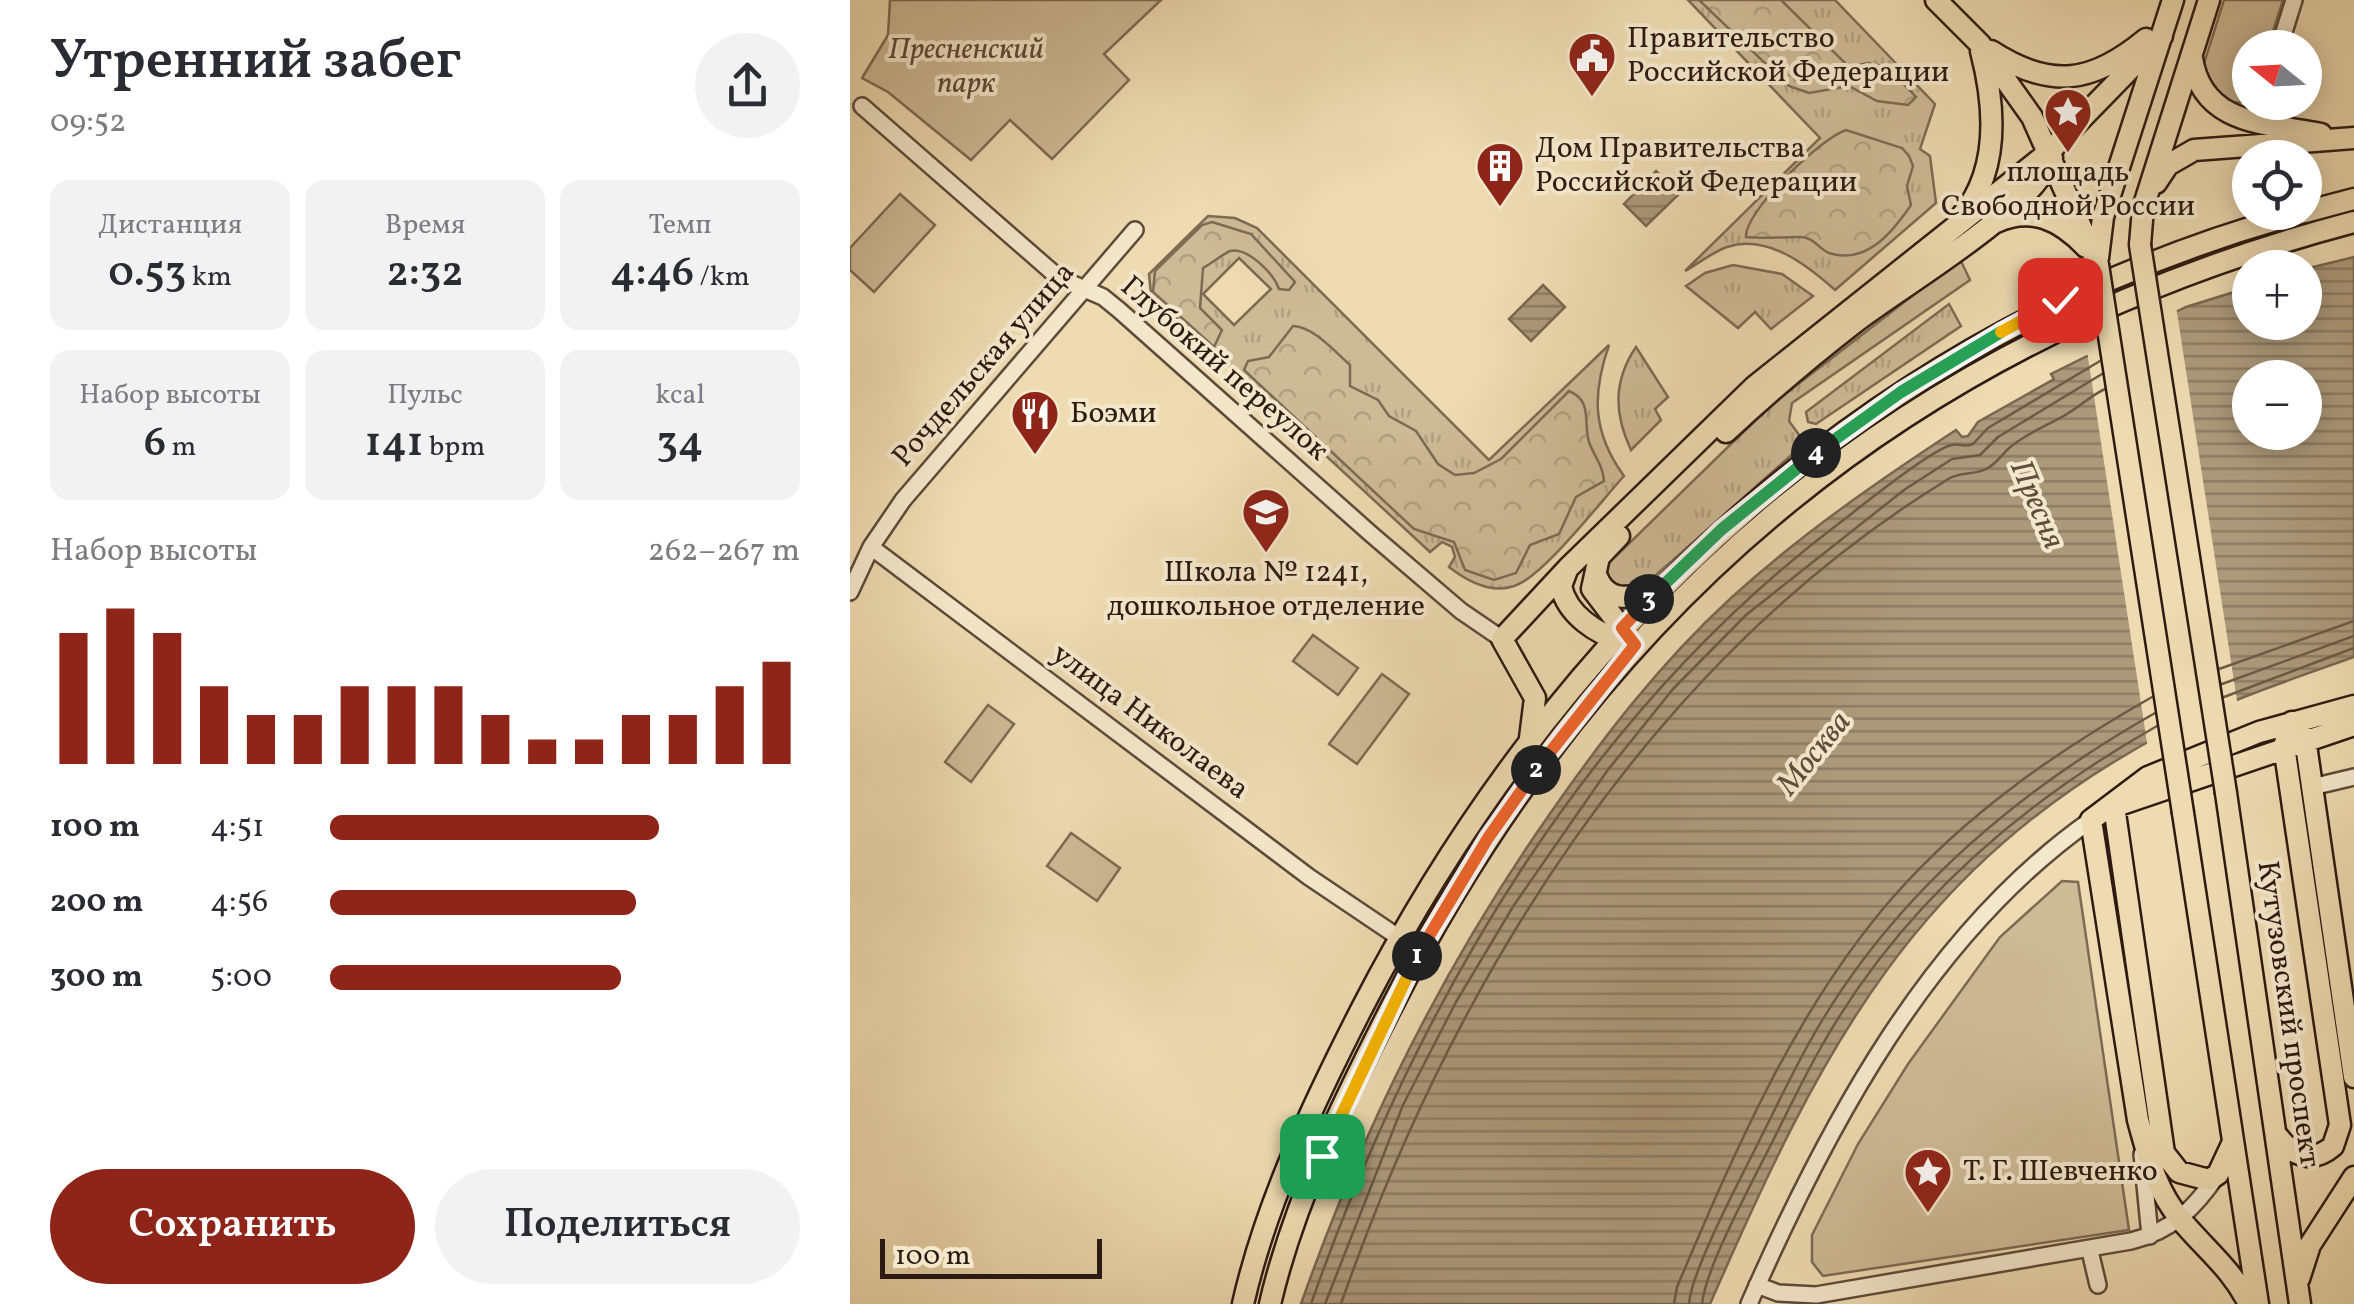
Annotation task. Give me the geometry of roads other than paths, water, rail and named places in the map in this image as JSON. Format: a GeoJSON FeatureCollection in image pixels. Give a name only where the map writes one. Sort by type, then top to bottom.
{"type":"FeatureCollection","features":[{"type":"Feature","properties":{"kind":"main road"},"geometry":{"type":"LineString","coordinates":[[1936,0],[1980,44],[2012,84],[2051,155],[2098,265],[2258,1304]]}},
{"type":"Feature","properties":{"kind":"main road"},"geometry":{"type":"LineString","coordinates":[[2143,208],[2209,0]]}},
{"type":"Feature","properties":{"kind":"main road"},"geometry":{"type":"LineString","coordinates":[[1980,44],[2009,63],[2048,76],[2094,73],[2145,40],[2172,3]]}},
{"type":"Feature","properties":{"kind":"main road"},"geometry":{"type":"LineString","coordinates":[[2098,265],[2103,218],[2172,3]]}},
{"type":"Feature","properties":{"kind":"main road"},"geometry":{"type":"LineString","coordinates":[[1502,639],[1568,568],[1754,386],[2051,155],[2162,36]]}},
{"type":"Feature","properties":{"kind":"main road"},"geometry":{"type":"LineString","coordinates":[[1936,242],[1965,212],[1992,139],[1993,101],[1980,44]]}},
{"type":"Feature","properties":{"kind":"main road"},"geometry":{"type":"LineString","coordinates":[[2191,55],[2200,90],[2212,105],[2232,108]]}},
{"type":"Feature","properties":{"kind":"main road"},"geometry":{"type":"LineString","coordinates":[[2287,120],[2346,138]]}},
{"type":"Feature","properties":{"kind":"main road"},"geometry":{"type":"LineString","coordinates":[[2143,208],[2168,165],[2194,150],[2346,138]]}},
{"type":"Feature","properties":{"kind":"main road"},"geometry":{"type":"LineString","coordinates":[[1617,633],[1592,589],[1595,567],[1610,545],[1766,396],[1854,323],[1985,227],[2044,173],[2051,155]]}},
{"type":"Feature","properties":{"kind":"main road"},"geometry":{"type":"LineString","coordinates":[[2322,207],[2354,199]]}},
{"type":"Feature","properties":{"kind":"main road","name":"Кутузовский проспект"},"geometry":{"type":"LineString","coordinates":[[2143,208],[2140,245],[2299,1295]]}},
{"type":"Feature","properties":{"kind":"main road"},"geometry":{"type":"LineString","coordinates":[[1985,227],[2012,215],[2052,220],[2075,236],[2098,265]]}},
{"type":"Feature","properties":{"kind":"main road"},"geometry":{"type":"LineString","coordinates":[[1270,1304],[1322,1156],[1420,951],[1488,838],[1635,645],[1736,545],[1822,476],[1912,412],[2073,321],[2227,258],[2354,222]]}},
{"type":"Feature","properties":{"kind":"main road"},"geometry":{"type":"LineString","coordinates":[[1244,1304],[1297,1148],[1398,938],[1446,858],[1528,744],[1617,633],[1664,583],[1809,458],[1901,392],[2060,300],[2176,253],[2248,230]]}},
{"type":"Feature","properties":{"kind":"main road"},"geometry":{"type":"LineString","coordinates":[[1595,567],[1599,583],[1616,597],[1637,596],[1664,583]]}},
{"type":"Feature","properties":{"kind":"main road"},"geometry":{"type":"LineString","coordinates":[[1568,568],[1561,586],[1563,596],[1579,616]]}},
{"type":"Feature","properties":{"kind":"main road"},"geometry":{"type":"LineString","coordinates":[[1502,639],[1547,612],[1579,616],[1635,645]]}},
{"type":"Feature","properties":{"kind":"main road"},"geometry":{"type":"LineString","coordinates":[[1502,639],[1534,698],[1528,744]]}},
{"type":"Feature","properties":{"kind":"main road"},"geometry":{"type":"LineString","coordinates":[[2249,1304],[2230,1270],[2180,1219],[2150,1165],[2138,1120],[2091,820],[2148,777],[2298,730],[2354,706]]}},
{"type":"Feature","properties":{"kind":"main road"},"geometry":{"type":"LineString","coordinates":[[2114,806],[2284,746],[2298,730],[2354,725]]}},
{"type":"Feature","properties":{"kind":"main road"},"geometry":{"type":"LineString","coordinates":[[2298,730],[2312,787],[2354,1077]]}},
{"type":"Feature","properties":{"kind":"main road"},"geometry":{"type":"LineString","coordinates":[[2276,1134],[2294,1153],[2314,1156],[2332,1146],[2340,1125],[2284,746]]}},
{"type":"Feature","properties":{"kind":"main road"},"geometry":{"type":"LineString","coordinates":[[2114,806],[2164,1153],[2188,1177],[2209,1180],[2218,1174],[2233,1142]]}},
{"type":"Feature","properties":{"kind":"main road"},"geometry":{"type":"LineString","coordinates":[[2299,1295],[2310,1245],[2354,1177]]}},
{"type":"Feature","properties":{"kind":"street"},"geometry":{"type":"LineString","coordinates":[[2285,30],[2294,0]]}},
{"type":"Feature","properties":{"kind":"street","name":"Глубокий переулок"},"geometry":{"type":"LineString","coordinates":[[862,106],[1059,278],[1088,290],[1119,310],[1461,611],[1502,639]]}},
{"type":"Feature","properties":{"kind":"street","name":"Рочдельская улица"},"geometry":{"type":"LineString","coordinates":[[850,592],[871,546],[903,500],[1088,290],[1135,230]]}},
{"type":"Feature","properties":{"kind":"street","name":"улица Николаева"},"geometry":{"type":"LineString","coordinates":[[871,546],[1309,877],[1420,951]]}},
{"type":"Feature","properties":{"kind":"street"},"geometry":{"type":"LineString","coordinates":[[2312,787],[2354,777]]}},
{"type":"Feature","properties":{"kind":"street"},"geometry":{"type":"LineString","coordinates":[[1748,1304],[1863,1078],[1910,1009],[2026,873],[2091,820]]}},
{"type":"Feature","properties":{"kind":"street"},"geometry":{"type":"LineString","coordinates":[[2138,1120],[2150,1236]]}},
{"type":"Feature","properties":{"kind":"street"},"geometry":{"type":"LineString","coordinates":[[1757,1285],[1797,1296],[1816,1295],[2090,1250],[2150,1236],[2180,1219],[2218,1174]]}},
{"type":"Feature","properties":{"kind":"street"},"geometry":{"type":"LineString","coordinates":[[2090,1250],[2098,1285]]}},
{"type":"Feature","properties":{"kind":"water"},"geometry":{"type":"Polygon","coordinates":[[[1656,171],[1679,194],[1646,226],[1624,204],[1656,171]]]}},
{"type":"Feature","properties":{"kind":"water"},"geometry":{"type":"Polygon","coordinates":[[[2354,257],[2354,657],[2192,719],[2081,783],[2005,841],[1941,904],[1885,972],[1837,1046],[1793,1126],[1710,1304],[1301,1304],[1378,1114],[1472,934],[1547,818],[1656,676],[1757,575],[1898,469],[1956,430],[1962,437],[1968,436],[1978,422],[2054,379],[2051,374],[2186,307],[2232,293],[2232,340],[2322,340],[2322,265],[2354,257]]]}},
{"type":"Feature","properties":{"kind":"water"},"geometry":{"type":"Polygon","coordinates":[[[1543,285],[1565,307],[1531,341],[1509,319],[1543,285]]]}},
{"type":"Feature","properties":{"kind":"place","name":"Правительство Российской Федерации"},"geometry":{"type":"Point","coordinates":[1592,98]}},
{"type":"Feature","properties":{"kind":"place","name":"площадь Свободной России"},"geometry":{"type":"Point","coordinates":[2068,154]}},
{"type":"Feature","properties":{"kind":"place","name":"Дом Правительства Российской Федерации"},"geometry":{"type":"Point","coordinates":[1500,208]}},
{"type":"Feature","properties":{"kind":"place","name":"Боэми"},"geometry":{"type":"Point","coordinates":[1035,456]}},
{"type":"Feature","properties":{"kind":"place","name":"Школа № 1241, дошкольное отделение"},"geometry":{"type":"Point","coordinates":[1266,554]}},
{"type":"Feature","properties":{"kind":"place","name":"Т. Г. Шевченко"},"geometry":{"type":"Point","coordinates":[1928,1214]}},
{"type":"Feature","properties":{"kind":"park label","name":"Пресненский парк"},"geometry":{"type":"Point","coordinates":[966,67]}},
{"type":"Feature","properties":{"kind":"water label","name":"Пресня"},"geometry":{"type":"Point","coordinates":[2036,505]}},
{"type":"Feature","properties":{"kind":"water label","name":"Москва"},"geometry":{"type":"Point","coordinates":[1815,754]}}]}
